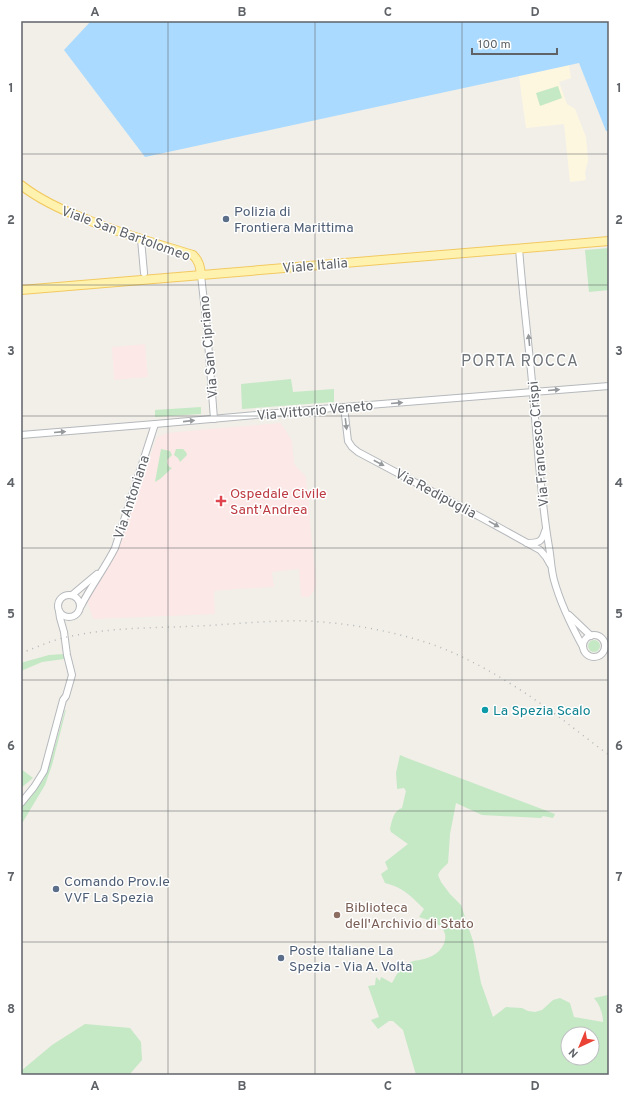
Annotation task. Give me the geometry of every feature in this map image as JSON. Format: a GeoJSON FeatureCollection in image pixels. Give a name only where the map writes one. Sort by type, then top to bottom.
{"type":"FeatureCollection","features":[{"type":"Feature","properties":{"kind":"main road","name":"Viale San Bartolomeo"},"geometry":{"type":"LineString","coordinates":[[21,185],[54,207],[113,230],[193,255],[198,261],[201,275]]}},
{"type":"Feature","properties":{"kind":"main road","name":"Viale Italia"},"geometry":{"type":"LineString","coordinates":[[21,290],[519,248],[609,242]]}},
{"type":"Feature","properties":{"kind":"street"},"geometry":{"type":"LineString","coordinates":[[141,239],[144,273]]}},
{"type":"Feature","properties":{"kind":"street","name":"Via Francesco Crispi"},"geometry":{"type":"LineString","coordinates":[[519,248],[533,392],[538,463],[551,567],[560,599],[583,647]]}},
{"type":"Feature","properties":{"kind":"street","name":"Via San Cipriano"},"geometry":{"type":"LineString","coordinates":[[201,275],[214,418]]}},
{"type":"Feature","properties":{"kind":"street","name":"Via Vittorio Veneto"},"geometry":{"type":"LineString","coordinates":[[21,435],[609,386]]}},
{"type":"Feature","properties":{"kind":"street","name":"Via Redipuglia"},"geometry":{"type":"LineString","coordinates":[[344,407],[348,441],[358,452],[527,542],[543,552],[551,567]]}},
{"type":"Feature","properties":{"kind":"street","name":"Via Antoniana"},"geometry":{"type":"LineString","coordinates":[[80,606],[115,548],[155,424]]}},
{"type":"Feature","properties":{"kind":"street"},"geometry":{"type":"LineString","coordinates":[[527,542],[539,542],[543,538],[546,529]]}},
{"type":"Feature","properties":{"kind":"street","name":"Via Antoniana"},"geometry":{"type":"LineString","coordinates":[[72,595],[104,568]]}},
{"type":"Feature","properties":{"kind":"street"},"geometry":{"type":"LineString","coordinates":[[21,804],[44,771],[63,700],[65,698],[67,655],[64,632],[60,618],[59,611],[58,604],[65,596],[72,595],[78,599],[80,610],[76,616],[68,617],[59,611]]}},
{"type":"Feature","properties":{"kind":"street","name":"Via Francesco Crispi"},"geometry":{"type":"LineString","coordinates":[[566,613],[591,636]]}},
{"type":"Feature","properties":{"kind":"street"},"geometry":{"type":"LineString","coordinates":[[64,632],[68,617]]}},
{"type":"Feature","properties":{"kind":"street"},"geometry":{"type":"LineString","coordinates":[[602,654],[606,641],[599,637],[591,636],[585,640],[583,647],[586,653],[591,656],[609,653]]}},
{"type":"Feature","properties":{"kind":"street"},"geometry":{"type":"LineString","coordinates":[[21,797],[34,787]]}},
{"type":"Feature","properties":{"kind":"shaded area"},"geometry":{"type":"Polygon","coordinates":[[[569,65],[571,78],[559,82],[567,104],[575,109],[586,137],[588,160],[585,173],[586,180],[570,182],[564,124],[526,128],[519,76],[569,65]]]}},
{"type":"Feature","properties":{"kind":"shaded area"},"geometry":{"type":"Polygon","coordinates":[[[145,344],[148,377],[114,380],[112,347],[145,344]]]}},
{"type":"Feature","properties":{"kind":"shaded area","name":"Ospedale Civile Sant'Andrea"},"geometry":{"type":"Polygon","coordinates":[[[281,423],[292,441],[294,464],[306,477],[316,584],[314,591],[309,597],[301,597],[299,569],[272,572],[274,587],[214,591],[215,614],[93,619],[87,601],[117,550],[157,437],[167,433],[281,423]]]}},
{"type":"Feature","properties":{"kind":"green space"},"geometry":{"type":"Polygon","coordinates":[[[558,86],[562,98],[540,106],[536,93],[558,86]]]}},
{"type":"Feature","properties":{"kind":"green space"},"geometry":{"type":"Polygon","coordinates":[[[609,248],[609,290],[589,292],[585,250],[609,248]]]}},
{"type":"Feature","properties":{"kind":"green space"},"geometry":{"type":"Polygon","coordinates":[[[291,379],[293,392],[334,389],[334,402],[242,409],[241,384],[291,379]]]}},
{"type":"Feature","properties":{"kind":"green space"},"geometry":{"type":"Polygon","coordinates":[[[201,407],[201,414],[155,417],[155,410],[201,407]]]}},
{"type":"Feature","properties":{"kind":"green space"},"geometry":{"type":"Polygon","coordinates":[[[161,449],[170,451],[172,455],[167,461],[169,466],[172,468],[155,482],[161,449]]]}},
{"type":"Feature","properties":{"kind":"green space"},"geometry":{"type":"Polygon","coordinates":[[[176,449],[183,449],[187,455],[180,462],[174,455],[176,449]]]}},
{"type":"Feature","properties":{"kind":"green space"},"geometry":{"type":"Polygon","coordinates":[[[592,640],[596,640],[600,646],[596,652],[592,652],[588,648],[588,644],[592,640]]]}},
{"type":"Feature","properties":{"kind":"green space"},"geometry":{"type":"Polygon","coordinates":[[[64,654],[64,659],[42,662],[21,671],[21,663],[49,655],[64,654]]]}},
{"type":"Feature","properties":{"kind":"green space"},"geometry":{"type":"Polygon","coordinates":[[[65,710],[52,765],[45,785],[21,825],[22,806],[44,779],[65,710]]]}},
{"type":"Feature","properties":{"kind":"green space"},"geometry":{"type":"Polygon","coordinates":[[[400,755],[555,814],[553,818],[543,816],[541,818],[482,815],[456,803],[450,834],[448,863],[438,875],[441,882],[450,894],[461,905],[473,941],[481,983],[493,1017],[506,1007],[522,1008],[535,1012],[542,1010],[553,1000],[560,998],[570,1003],[574,1017],[603,1022],[601,1010],[594,998],[608,995],[609,993],[609,1075],[416,1075],[403,1030],[393,1021],[389,1021],[378,1029],[371,1020],[379,1017],[368,986],[375,985],[376,977],[380,981],[381,977],[392,983],[399,971],[405,965],[429,958],[438,952],[445,941],[445,934],[441,927],[419,917],[424,909],[410,895],[401,889],[385,883],[381,874],[388,869],[385,862],[408,844],[391,832],[390,829],[395,814],[402,808],[406,791],[404,788],[397,789],[396,773],[400,755]]]}},
{"type":"Feature","properties":{"kind":"green space"},"geometry":{"type":"Polygon","coordinates":[[[21,769],[33,778],[21,788],[21,769]]]}},
{"type":"Feature","properties":{"kind":"green space"},"geometry":{"type":"Polygon","coordinates":[[[85,1024],[130,1028],[141,1042],[142,1060],[129,1075],[21,1075],[21,1071],[52,1045],[85,1024]]]}},
{"type":"Feature","properties":{"kind":"water"},"geometry":{"type":"Polygon","coordinates":[[[91,21],[609,21],[609,131],[606,131],[579,63],[145,157],[64,50],[91,21]]]}},
{"type":"Feature","properties":{"kind":"railway"},"geometry":{"type":"LineString","coordinates":[[21,653],[65,637],[120,629],[294,621],[352,625],[396,634],[425,642],[452,652],[480,666],[541,704],[609,755]]}},
{"type":"Feature","properties":{"kind":"place","name":"Polizia di Frontiera Marittima"},"geometry":{"type":"Point","coordinates":[226,219]}},
{"type":"Feature","properties":{"kind":"place","name":"Ospedale Civile Sant'Andrea"},"geometry":{"type":"Point","coordinates":[221,501]}},
{"type":"Feature","properties":{"kind":"place","name":"La Spezia Scalo"},"geometry":{"type":"Point","coordinates":[485,710]}},
{"type":"Feature","properties":{"kind":"place","name":"Comando Prov.le VVF La Spezia"},"geometry":{"type":"Point","coordinates":[56,889]}},
{"type":"Feature","properties":{"kind":"place","name":"Biblioteca dell'Archivio di Stato"},"geometry":{"type":"Point","coordinates":[337,915]}},
{"type":"Feature","properties":{"kind":"place","name":"Poste Italiane La Spezia - Via A. Volta"},"geometry":{"type":"Point","coordinates":[281,958]}},
{"type":"Feature","properties":{"kind":"district","name":"PORTA ROCCA"},"geometry":{"type":"Point","coordinates":[520,360]}}]}
